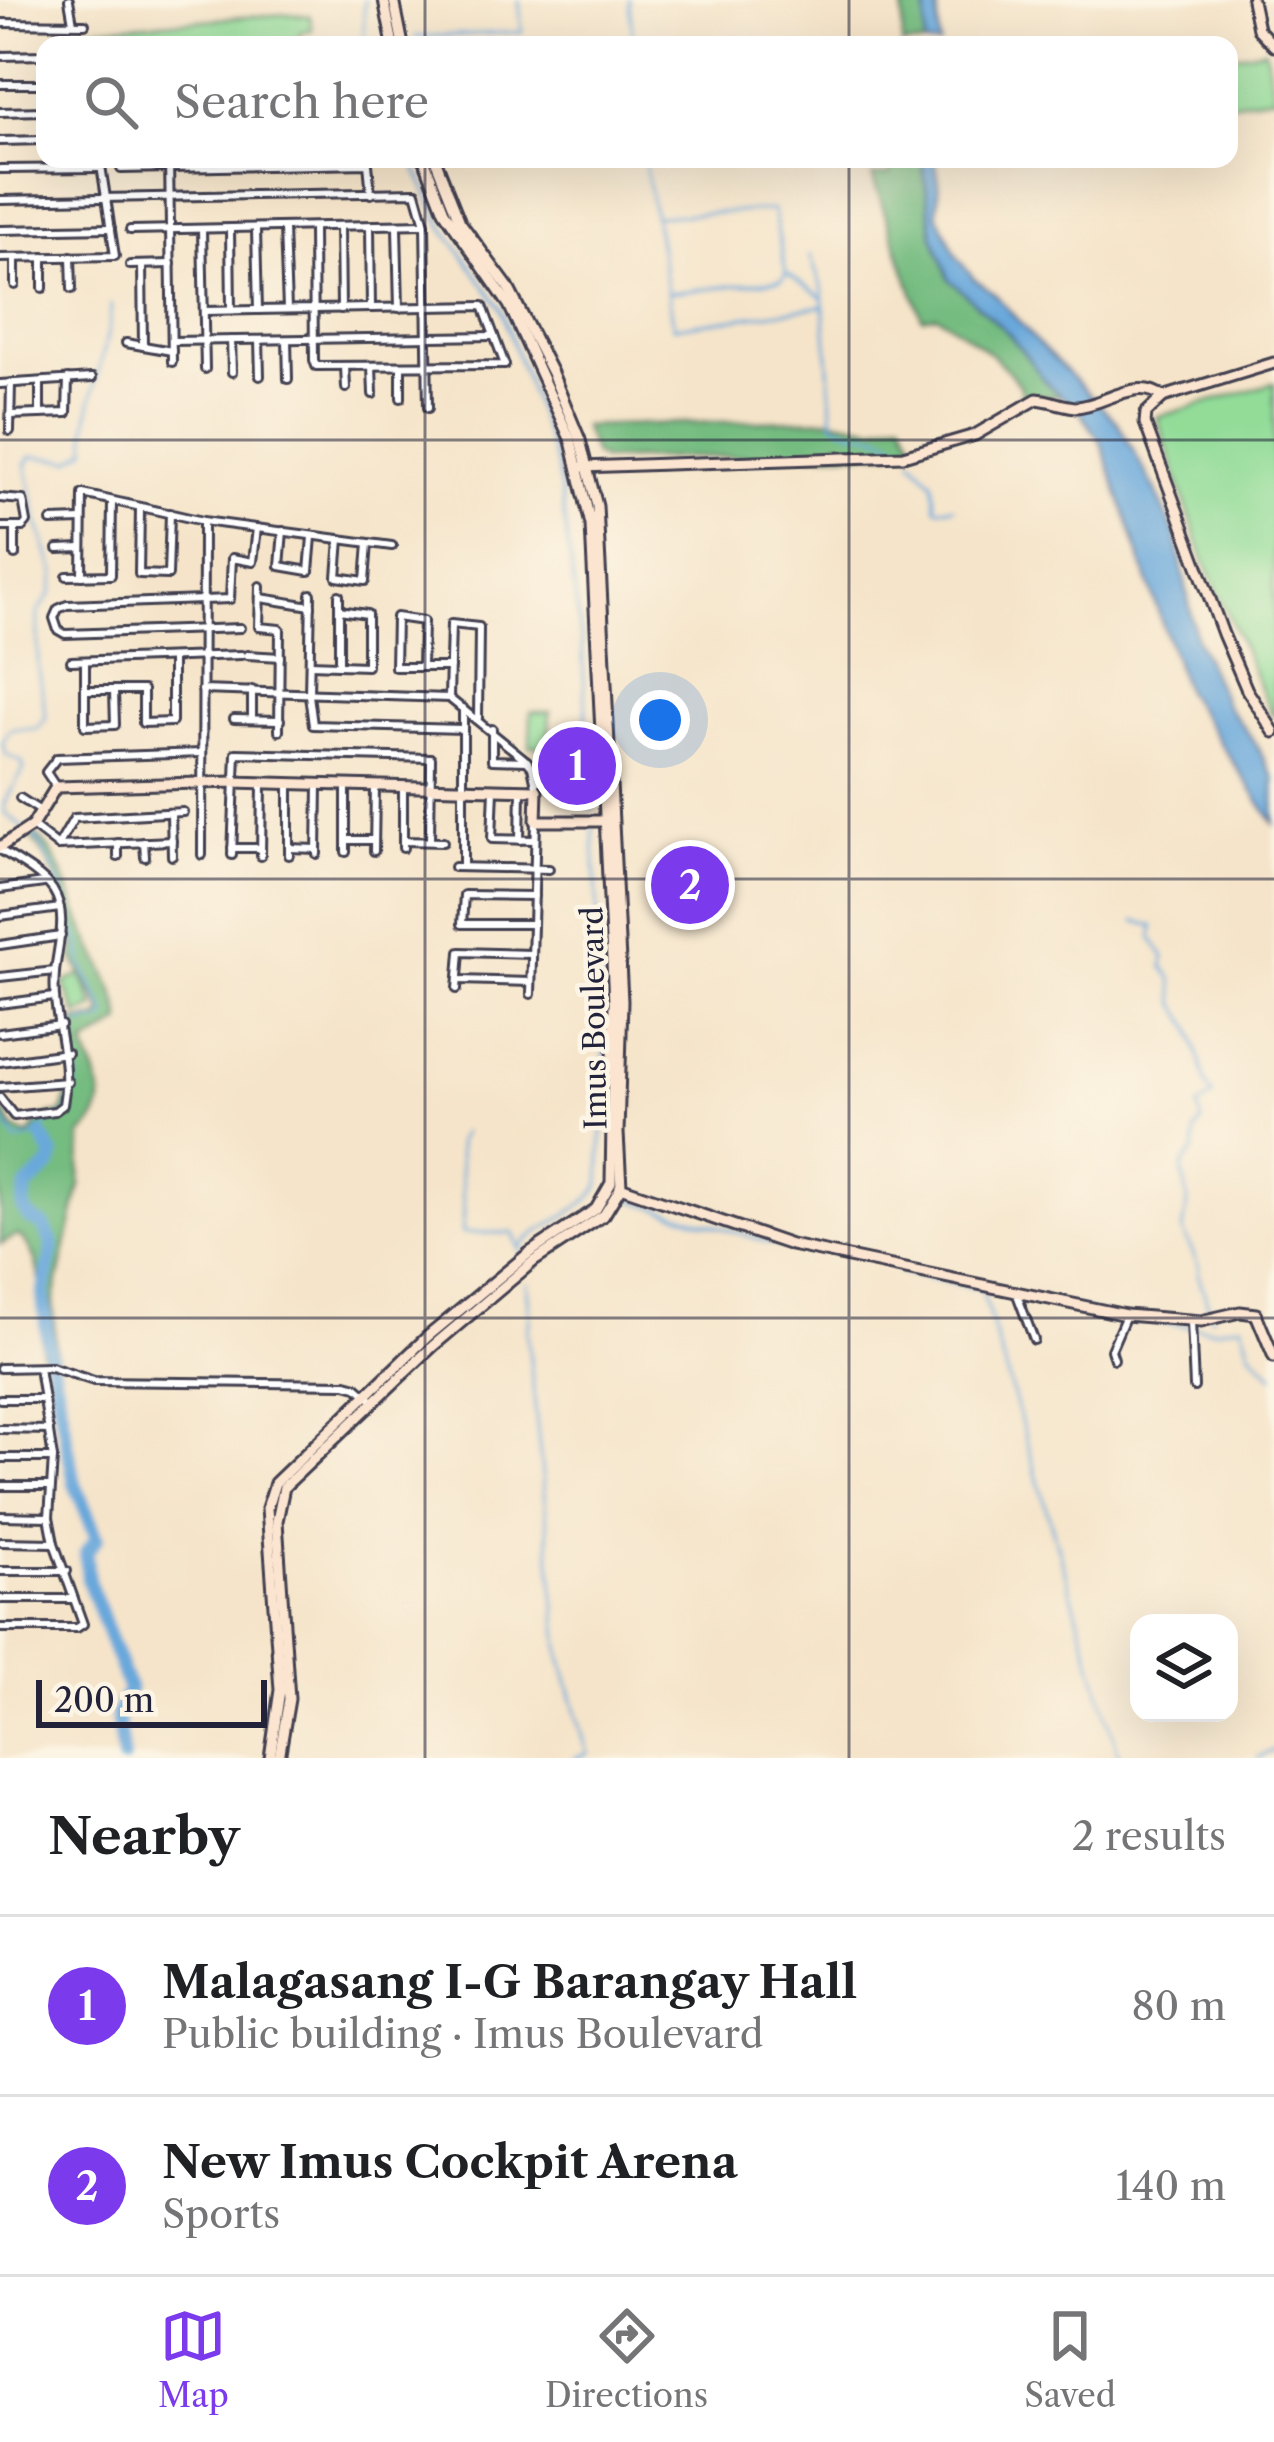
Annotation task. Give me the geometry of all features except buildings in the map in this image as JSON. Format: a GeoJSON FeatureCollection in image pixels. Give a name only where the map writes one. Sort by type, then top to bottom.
{"type":"FeatureCollection","features":[{"type":"Feature","properties":{"kind":"main road"},"geometry":{"type":"LineString","coordinates":[[384,0],[391,36]]}},
{"type":"Feature","properties":{"kind":"main road"},"geometry":{"type":"LineString","coordinates":[[394,0],[402,36]]}},
{"type":"Feature","properties":{"kind":"main road"},"geometry":{"type":"LineString","coordinates":[[1252,0],[1258,29],[1274,46]]}},
{"type":"Feature","properties":{"kind":"main road","name":"Imus Boulevard"},"geometry":{"type":"LineString","coordinates":[[424,168],[425,189],[508,305],[584,467]]}},
{"type":"Feature","properties":{"kind":"main road","name":"Imus Boulevard"},"geometry":{"type":"LineString","coordinates":[[439,168],[460,222],[518,302],[552,373],[584,467],[602,550],[609,820],[622,1013],[616,1185]]}},
{"type":"Feature","properties":{"kind":"main road"},"geometry":{"type":"LineString","coordinates":[[1274,363],[1163,397],[1146,413],[1146,432],[1223,634],[1247,690],[1274,732]]}},
{"type":"Feature","properties":{"kind":"main road"},"geometry":{"type":"LineString","coordinates":[[584,467],[892,457],[968,438],[1031,400],[1074,407],[1143,389],[1163,397]]}},
{"type":"Feature","properties":{"kind":"main road"},"geometry":{"type":"LineString","coordinates":[[0,848],[42,812],[56,787],[202,782],[521,790],[537,786],[536,820],[609,820]]}},
{"type":"Feature","properties":{"kind":"main road"},"geometry":{"type":"LineString","coordinates":[[270,1758],[280,1690],[269,1495],[283,1473],[369,1398],[534,1261],[604,1215],[616,1185],[791,1245],[1126,1315],[1214,1321],[1240,1312],[1256,1314],[1274,1357]]}},
{"type":"Feature","properties":{"kind":"main road"},"geometry":{"type":"LineString","coordinates":[[279,1758],[289,1690],[279,1497],[290,1478],[369,1398]]}},
{"type":"Feature","properties":{"kind":"street"},"geometry":{"type":"LineString","coordinates":[[69,0],[73,23]]}},
{"type":"Feature","properties":{"kind":"street"},"geometry":{"type":"LineString","coordinates":[[0,23],[85,24]]}},
{"type":"Feature","properties":{"kind":"street"},"geometry":{"type":"LineString","coordinates":[[0,56],[36,55]]}},
{"type":"Feature","properties":{"kind":"street"},"geometry":{"type":"LineString","coordinates":[[0,84],[36,84]]}},
{"type":"Feature","properties":{"kind":"street"},"geometry":{"type":"LineString","coordinates":[[0,112],[36,111]]}},
{"type":"Feature","properties":{"kind":"street"},"geometry":{"type":"LineString","coordinates":[[0,141],[36,140]]}},
{"type":"Feature","properties":{"kind":"street"},"geometry":{"type":"LineString","coordinates":[[0,169],[36,167]]}},
{"type":"Feature","properties":{"kind":"street"},"geometry":{"type":"LineString","coordinates":[[0,258],[115,256],[101,168]]}},
{"type":"Feature","properties":{"kind":"street"},"geometry":{"type":"LineString","coordinates":[[169,168],[172,362]]}},
{"type":"Feature","properties":{"kind":"street"},"geometry":{"type":"LineString","coordinates":[[369,168],[371,194]]}},
{"type":"Feature","properties":{"kind":"street"},"geometry":{"type":"LineString","coordinates":[[0,200],[371,194],[425,189],[428,408]]}},
{"type":"Feature","properties":{"kind":"street"},"geometry":{"type":"LineString","coordinates":[[130,230],[425,224]]}},
{"type":"Feature","properties":{"kind":"street"},"geometry":{"type":"LineString","coordinates":[[397,225],[399,308]]}},
{"type":"Feature","properties":{"kind":"street"},"geometry":{"type":"LineString","coordinates":[[340,226],[341,309]]}},
{"type":"Feature","properties":{"kind":"street"},"geometry":{"type":"LineString","coordinates":[[370,226],[371,308]]}},
{"type":"Feature","properties":{"kind":"street"},"geometry":{"type":"LineString","coordinates":[[284,227],[287,309]]}},
{"type":"Feature","properties":{"kind":"street"},"geometry":{"type":"LineString","coordinates":[[204,311],[231,310],[287,309],[315,309],[341,309],[483,306],[505,365],[316,366],[314,340],[315,309],[313,227]]}},
{"type":"Feature","properties":{"kind":"street"},"geometry":{"type":"LineString","coordinates":[[0,230],[111,228]]}},
{"type":"Feature","properties":{"kind":"street"},"geometry":{"type":"LineString","coordinates":[[256,228],[258,310]]}},
{"type":"Feature","properties":{"kind":"street"},"geometry":{"type":"LineString","coordinates":[[202,229],[206,369]]}},
{"type":"Feature","properties":{"kind":"street"},"geometry":{"type":"LineString","coordinates":[[230,229],[231,310]]}},
{"type":"Feature","properties":{"kind":"street"},"geometry":{"type":"LineString","coordinates":[[71,256],[71,289]]}},
{"type":"Feature","properties":{"kind":"street"},"geometry":{"type":"LineString","coordinates":[[43,257],[43,288]]}},
{"type":"Feature","properties":{"kind":"street"},"geometry":{"type":"LineString","coordinates":[[15,258],[15,285]]}},
{"type":"Feature","properties":{"kind":"street"},"geometry":{"type":"LineString","coordinates":[[130,265],[171,264]]}},
{"type":"Feature","properties":{"kind":"street"},"geometry":{"type":"LineString","coordinates":[[142,265],[143,346]]}},
{"type":"Feature","properties":{"kind":"street"},"geometry":{"type":"LineString","coordinates":[[172,341],[494,336]]}},
{"type":"Feature","properties":{"kind":"street"},"geometry":{"type":"LineString","coordinates":[[232,340],[232,372]]}},
{"type":"Feature","properties":{"kind":"street"},"geometry":{"type":"LineString","coordinates":[[259,340],[260,376]]}},
{"type":"Feature","properties":{"kind":"street"},"geometry":{"type":"LineString","coordinates":[[287,340],[288,379]]}},
{"type":"Feature","properties":{"kind":"street"},"geometry":{"type":"LineString","coordinates":[[126,343],[172,351]]}},
{"type":"Feature","properties":{"kind":"street"},"geometry":{"type":"LineString","coordinates":[[372,366],[373,394]]}},
{"type":"Feature","properties":{"kind":"street"},"geometry":{"type":"LineString","coordinates":[[401,366],[401,398]]}},
{"type":"Feature","properties":{"kind":"street"},"geometry":{"type":"LineString","coordinates":[[345,367],[346,388]]}},
{"type":"Feature","properties":{"kind":"street"},"geometry":{"type":"LineString","coordinates":[[0,384],[92,378]]}},
{"type":"Feature","properties":{"kind":"street"},"geometry":{"type":"LineString","coordinates":[[10,415],[67,412],[72,402],[68,379]]}},
{"type":"Feature","properties":{"kind":"street"},"geometry":{"type":"LineString","coordinates":[[40,381],[40,414]]}},
{"type":"Feature","properties":{"kind":"street"},"geometry":{"type":"LineString","coordinates":[[10,430],[11,383]]}},
{"type":"Feature","properties":{"kind":"street"},"geometry":{"type":"LineString","coordinates":[[82,576],[82,494],[203,521],[392,546]]}},
{"type":"Feature","properties":{"kind":"street"},"geometry":{"type":"LineString","coordinates":[[0,499],[20,499],[26,524],[0,527]]}},
{"type":"Feature","properties":{"kind":"street"},"geometry":{"type":"LineString","coordinates":[[67,576],[111,575],[112,501]]}},
{"type":"Feature","properties":{"kind":"street"},"geometry":{"type":"LineString","coordinates":[[140,507],[139,574],[168,575],[170,513]]}},
{"type":"Feature","properties":{"kind":"street"},"geometry":{"type":"LineString","coordinates":[[51,520],[82,520]]}},
{"type":"Feature","properties":{"kind":"street"},"geometry":{"type":"LineString","coordinates":[[202,855],[203,521]]}},
{"type":"Feature","properties":{"kind":"street"},"geometry":{"type":"LineString","coordinates":[[15,527],[15,555]]}},
{"type":"Feature","properties":{"kind":"street"},"geometry":{"type":"LineString","coordinates":[[240,628],[65,634],[54,618],[58,609],[68,605],[230,599],[232,558],[253,562],[257,528]]}},
{"type":"Feature","properties":{"kind":"street"},"geometry":{"type":"LineString","coordinates":[[283,531],[280,566],[310,571],[312,535]]}},
{"type":"Feature","properties":{"kind":"street"},"geometry":{"type":"LineString","coordinates":[[340,539],[337,577],[365,581],[368,542]]}},
{"type":"Feature","properties":{"kind":"street"},"geometry":{"type":"LineString","coordinates":[[58,549],[82,548]]}},
{"type":"Feature","properties":{"kind":"street"},"geometry":{"type":"LineString","coordinates":[[260,586],[259,628],[280,629],[280,731]]}},
{"type":"Feature","properties":{"kind":"street"},"geometry":{"type":"LineString","coordinates":[[311,594],[309,695],[310,717],[317,726],[463,729]]}},
{"type":"Feature","properties":{"kind":"street"},"geometry":{"type":"LineString","coordinates":[[339,595],[339,665]]}},
{"type":"Feature","properties":{"kind":"street"},"geometry":{"type":"LineString","coordinates":[[260,598],[310,606]]}},
{"type":"Feature","properties":{"kind":"street"},"geometry":{"type":"LineString","coordinates":[[310,664],[367,666],[368,618],[364,612],[339,610]]}},
{"type":"Feature","properties":{"kind":"street"},"geometry":{"type":"LineString","coordinates":[[422,667],[423,621],[396,617],[395,667],[422,667],[450,667]]}},
{"type":"Feature","properties":{"kind":"street"},"geometry":{"type":"LineString","coordinates":[[449,698],[451,624],[479,628],[478,718]]}},
{"type":"Feature","properties":{"kind":"street"},"geometry":{"type":"LineString","coordinates":[[71,662],[280,657]]}},
{"type":"Feature","properties":{"kind":"street"},"geometry":{"type":"LineString","coordinates":[[85,690],[143,690],[143,723],[172,722],[172,658]]}},
{"type":"Feature","properties":{"kind":"street"},"geometry":{"type":"LineString","coordinates":[[85,661],[85,726],[115,725],[114,690]]}},
{"type":"Feature","properties":{"kind":"street"},"geometry":{"type":"LineString","coordinates":[[202,690],[449,698],[527,761],[537,786],[569,782],[570,795]]}},
{"type":"Feature","properties":{"kind":"street"},"geometry":{"type":"LineString","coordinates":[[252,690],[252,719]]}},
{"type":"Feature","properties":{"kind":"street"},"geometry":{"type":"LineString","coordinates":[[463,708],[459,867],[549,869]]}},
{"type":"Feature","properties":{"kind":"street"},"geometry":{"type":"LineString","coordinates":[[234,719],[280,720]]}},
{"type":"Feature","properties":{"kind":"street"},"geometry":{"type":"LineString","coordinates":[[492,729],[492,760],[527,761]]}},
{"type":"Feature","properties":{"kind":"street"},"geometry":{"type":"LineString","coordinates":[[56,787],[46,772],[57,758],[202,753]]}},
{"type":"Feature","properties":{"kind":"street"},"geometry":{"type":"LineString","coordinates":[[262,783],[261,852],[232,851],[236,753],[431,758],[430,841]]}},
{"type":"Feature","properties":{"kind":"street"},"geometry":{"type":"LineString","coordinates":[[289,784],[289,852],[317,851],[318,784]]}},
{"type":"Feature","properties":{"kind":"street"},"geometry":{"type":"LineString","coordinates":[[346,785],[346,852]]}},
{"type":"Feature","properties":{"kind":"street"},"geometry":{"type":"LineString","coordinates":[[374,850],[375,786]]}},
{"type":"Feature","properties":{"kind":"street"},"geometry":{"type":"LineString","coordinates":[[403,787],[403,844],[443,842]]}},
{"type":"Feature","properties":{"kind":"street"},"geometry":{"type":"LineString","coordinates":[[494,789],[492,838],[535,840]]}},
{"type":"Feature","properties":{"kind":"street"},"geometry":{"type":"LineString","coordinates":[[520,840],[521,790]]}},
{"type":"Feature","properties":{"kind":"street"},"geometry":{"type":"LineString","coordinates":[[20,798],[42,812]]}},
{"type":"Feature","properties":{"kind":"street"},"geometry":{"type":"LineString","coordinates":[[58,846],[74,818],[183,812]]}},
{"type":"Feature","properties":{"kind":"street"},"geometry":{"type":"LineString","coordinates":[[171,813],[172,856]]}},
{"type":"Feature","properties":{"kind":"street"},"geometry":{"type":"LineString","coordinates":[[531,994],[536,820]]}},
{"type":"Feature","properties":{"kind":"street"},"geometry":{"type":"LineString","coordinates":[[27,828],[58,846],[172,841]]}},
{"type":"Feature","properties":{"kind":"street"},"geometry":{"type":"LineString","coordinates":[[346,840],[374,840]]}},
{"type":"Feature","properties":{"kind":"street"},"geometry":{"type":"LineString","coordinates":[[144,842],[145,857]]}},
{"type":"Feature","properties":{"kind":"street"},"geometry":{"type":"LineString","coordinates":[[118,843],[118,857]]}},
{"type":"Feature","properties":{"kind":"street"},"geometry":{"type":"LineString","coordinates":[[0,848],[46,883],[60,908],[54,997],[67,1053],[68,1082],[63,1105],[55,1111],[14,1116],[0,1098]]}},
{"type":"Feature","properties":{"kind":"street"},"geometry":{"type":"LineString","coordinates":[[0,889],[46,883]]}},
{"type":"Feature","properties":{"kind":"street"},"geometry":{"type":"LineString","coordinates":[[533,924],[462,923],[464,895],[534,896]]}},
{"type":"Feature","properties":{"kind":"street"},"geometry":{"type":"LineString","coordinates":[[0,916],[60,908]]}},
{"type":"Feature","properties":{"kind":"street"},"geometry":{"type":"LineString","coordinates":[[0,944],[61,936]]}},
{"type":"Feature","properties":{"kind":"street"},"geometry":{"type":"LineString","coordinates":[[531,982],[457,985],[460,952],[532,954]]}},
{"type":"Feature","properties":{"kind":"street"},"geometry":{"type":"LineString","coordinates":[[0,977],[55,970]]}},
{"type":"Feature","properties":{"kind":"street"},"geometry":{"type":"LineString","coordinates":[[0,1004],[54,997]]}},
{"type":"Feature","properties":{"kind":"street"},"geometry":{"type":"LineString","coordinates":[[0,1033],[61,1025]]}},
{"type":"Feature","properties":{"kind":"street"},"geometry":{"type":"LineString","coordinates":[[0,1062],[67,1053]]}},
{"type":"Feature","properties":{"kind":"street"},"geometry":{"type":"LineString","coordinates":[[0,1087],[68,1082]]}},
{"type":"Feature","properties":{"kind":"street"},"geometry":{"type":"LineString","coordinates":[[1016,1292],[1034,1340]]}},
{"type":"Feature","properties":{"kind":"street"},"geometry":{"type":"LineString","coordinates":[[1114,1359],[1111,1350],[1126,1315]]}},
{"type":"Feature","properties":{"kind":"street"},"geometry":{"type":"LineString","coordinates":[[1191,1321],[1194,1387]]}},
{"type":"Feature","properties":{"kind":"street"},"geometry":{"type":"LineString","coordinates":[[0,1368],[56,1369],[94,1381],[346,1384],[369,1398]]}},
{"type":"Feature","properties":{"kind":"street"},"geometry":{"type":"LineString","coordinates":[[0,1628],[77,1628],[83,1624],[49,1516],[53,1458],[39,1368]]}},
{"type":"Feature","properties":{"kind":"street"},"geometry":{"type":"LineString","coordinates":[[0,1399],[44,1399]]}},
{"type":"Feature","properties":{"kind":"street"},"geometry":{"type":"LineString","coordinates":[[0,1430],[49,1430]]}},
{"type":"Feature","properties":{"kind":"street"},"geometry":{"type":"LineString","coordinates":[[0,1458],[53,1458]]}},
{"type":"Feature","properties":{"kind":"street"},"geometry":{"type":"LineString","coordinates":[[0,1486],[51,1486]]}},
{"type":"Feature","properties":{"kind":"street"},"geometry":{"type":"LineString","coordinates":[[0,1516],[49,1516]]}},
{"type":"Feature","properties":{"kind":"street"},"geometry":{"type":"LineString","coordinates":[[0,1542],[54,1543]]}},
{"type":"Feature","properties":{"kind":"street"},"geometry":{"type":"LineString","coordinates":[[0,1570],[67,1571]]}},
{"type":"Feature","properties":{"kind":"street"},"geometry":{"type":"LineString","coordinates":[[0,1599],[76,1598]]}},
{"type":"Feature","properties":{"kind":"green space"},"geometry":{"type":"Polygon","coordinates":[[[904,0],[926,0],[925,36],[902,36],[904,0]]]}},
{"type":"Feature","properties":{"kind":"green space"},"geometry":{"type":"Polygon","coordinates":[[[287,14],[310,16],[312,30],[300,36],[92,36],[90,28],[287,14]]]}},
{"type":"Feature","properties":{"kind":"green space"},"geometry":{"type":"Polygon","coordinates":[[[1265,49],[1274,96],[1238,102],[1238,54],[1265,49]]]}},
{"type":"Feature","properties":{"kind":"green space"},"geometry":{"type":"Polygon","coordinates":[[[891,168],[923,168],[933,236],[949,279],[1009,334],[1061,396],[1033,395],[1001,413],[1023,393],[1007,369],[937,315],[922,318],[872,176],[891,174],[891,168]]]}},
{"type":"Feature","properties":{"kind":"green space"},"geometry":{"type":"Polygon","coordinates":[[[1274,383],[1274,719],[1204,560],[1157,417],[1274,383]]]}},
{"type":"Feature","properties":{"kind":"green space"},"geometry":{"type":"Polygon","coordinates":[[[831,419],[874,427],[902,419],[916,446],[889,452],[603,460],[594,455],[583,426],[831,419]]]}},
{"type":"Feature","properties":{"kind":"green space"},"geometry":{"type":"Polygon","coordinates":[[[531,712],[550,712],[549,747],[530,746],[531,712]]]}},
{"type":"Feature","properties":{"kind":"green space"},"geometry":{"type":"Polygon","coordinates":[[[32,831],[63,874],[111,984],[122,1022],[85,1046],[101,1104],[81,1135],[80,1185],[53,1303],[56,1357],[42,1353],[38,1273],[28,1245],[18,1235],[0,1244],[0,1103],[13,1128],[28,1136],[42,1117],[62,1113],[74,1078],[70,1027],[77,1021],[98,1019],[103,1012],[73,958],[75,945],[59,887],[46,858],[27,834],[32,831]]]}},
{"type":"Feature","properties":{"kind":"green space"},"geometry":{"type":"Polygon","coordinates":[[[713,873],[715,894],[666,897],[665,877],[713,873]]]}},
{"type":"Feature","properties":{"kind":"green space"},"geometry":{"type":"Polygon","coordinates":[[[81,975],[95,1008],[77,1015],[64,983],[81,975]]]}},
{"type":"Feature","properties":{"kind":"water"},"geometry":{"type":"Polygon","coordinates":[[[926,0],[937,0],[939,36],[925,36],[926,0]]]}},
{"type":"Feature","properties":{"kind":"water"},"geometry":{"type":"Polygon","coordinates":[[[923,168],[937,168],[937,214],[957,257],[1117,422],[1155,489],[1176,537],[1196,638],[1226,705],[1255,742],[1274,778],[1274,823],[1185,691],[1101,442],[1078,409],[1049,386],[1009,334],[949,279],[933,236],[923,168]]]}},
{"type":"Feature","properties":{"kind":"waterway"},"geometry":{"type":"LineString","coordinates":[[364,0],[364,36]]}},
{"type":"Feature","properties":{"kind":"waterway"},"geometry":{"type":"LineString","coordinates":[[436,36],[522,32],[519,0]]}},
{"type":"Feature","properties":{"kind":"waterway"},"geometry":{"type":"LineString","coordinates":[[629,0],[633,36]]}},
{"type":"Feature","properties":{"kind":"waterway"},"geometry":{"type":"LineString","coordinates":[[416,168],[443,227],[500,307],[557,467],[582,644],[592,810]]}},
{"type":"Feature","properties":{"kind":"waterway"},"geometry":{"type":"LineString","coordinates":[[646,168],[674,327],[823,306]]}},
{"type":"Feature","properties":{"kind":"waterway"},"geometry":{"type":"LineString","coordinates":[[654,216],[773,210],[786,273],[822,297]]}},
{"type":"Feature","properties":{"kind":"waterway"},"geometry":{"type":"LineString","coordinates":[[810,255],[823,291],[833,422],[885,437],[903,449]]}},
{"type":"Feature","properties":{"kind":"waterway"},"geometry":{"type":"LineString","coordinates":[[669,293],[781,280],[786,274]]}},
{"type":"Feature","properties":{"kind":"waterway"},"geometry":{"type":"LineString","coordinates":[[0,1114],[17,1141],[41,1135],[47,1122],[66,1117],[77,1079],[71,1030],[82,1023],[102,1021],[107,1015],[82,965],[81,945],[58,877],[37,839],[4,812],[4,803],[24,769],[22,762],[6,755],[2,742],[11,729],[37,729],[46,718],[38,664],[38,613],[51,594],[55,573],[38,524],[26,464],[32,456],[71,460],[87,449],[89,414],[111,305]]}},
{"type":"Feature","properties":{"kind":"waterway"},"geometry":{"type":"LineString","coordinates":[[912,459],[933,482],[936,508],[954,507]]}},
{"type":"Feature","properties":{"kind":"waterway"},"geometry":{"type":"LineString","coordinates":[[520,1248],[583,1204],[600,1185],[605,1045],[593,826]]}},
{"type":"Feature","properties":{"kind":"waterway"},"geometry":{"type":"LineString","coordinates":[[1135,921],[1154,926],[1152,938],[1165,957],[1163,966],[1172,978],[1176,1004],[1191,1027],[1213,1095],[1198,1108],[1202,1122],[1195,1131],[1194,1152],[1182,1171],[1188,1199],[1183,1231],[1199,1267],[1212,1317]]}},
{"type":"Feature","properties":{"kind":"waterway"},"geometry":{"type":"LineString","coordinates":[[463,1132],[458,1142],[462,1233],[513,1233],[522,1255]]}},
{"type":"Feature","properties":{"kind":"waterway"},"geometry":{"type":"LineString","coordinates":[[41,1135],[53,1156],[50,1166],[27,1187],[23,1207],[29,1218],[44,1226],[53,1246],[43,1296],[48,1344],[75,1484],[97,1538],[86,1552],[88,1580],[129,1690],[117,1714],[123,1758]]}},
{"type":"Feature","properties":{"kind":"waterway"},"geometry":{"type":"LineString","coordinates":[[631,1200],[778,1245]]}},
{"type":"Feature","properties":{"kind":"waterway"},"geometry":{"type":"LineString","coordinates":[[899,1272],[1101,1314]]}},
{"type":"Feature","properties":{"kind":"waterway"},"geometry":{"type":"LineString","coordinates":[[527,1283],[527,1331],[561,1657],[588,1754],[575,1758]]}},
{"type":"Feature","properties":{"kind":"waterway"},"geometry":{"type":"LineString","coordinates":[[983,1294],[1120,1758]]}},
{"type":"Feature","properties":{"kind":"waterway"},"geometry":{"type":"LineString","coordinates":[[1128,1319],[1214,1329],[1242,1324],[1250,1351],[1274,1376]]}},
{"type":"Feature","properties":{"kind":"waterway"},"geometry":{"type":"LineString","coordinates":[[1258,1758],[1274,1750]]}},
{"type":"Feature","properties":{"kind":"place","name":"Malagasang I-G Barangay Hall"},"geometry":{"type":"Point","coordinates":[577,766]}},
{"type":"Feature","properties":{"kind":"place","name":"New Imus Cockpit Arena"},"geometry":{"type":"Point","coordinates":[690,885]}}]}
